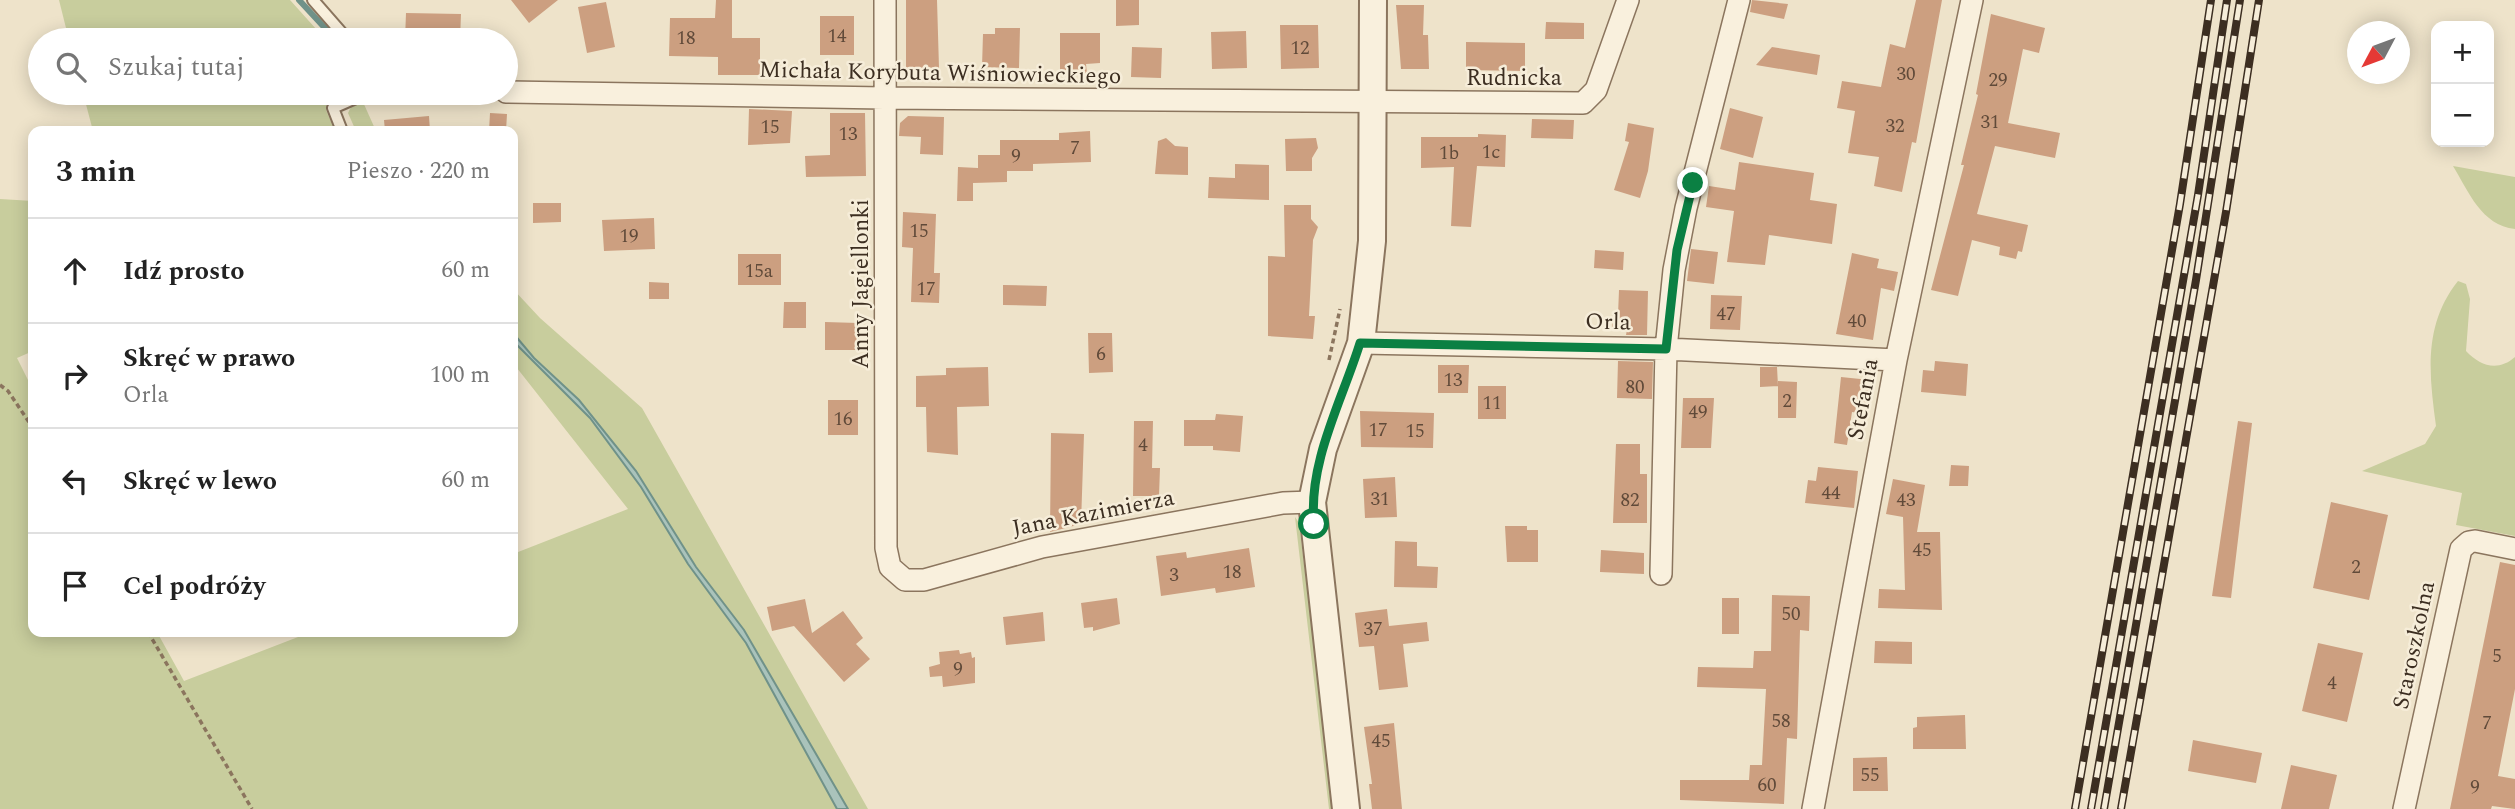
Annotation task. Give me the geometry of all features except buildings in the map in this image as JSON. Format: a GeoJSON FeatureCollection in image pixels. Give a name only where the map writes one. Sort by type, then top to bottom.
{"type":"FeatureCollection","features":[{"type":"Feature","properties":{"kind":"street","name":"Anny Jagiellonki"},"geometry":{"type":"LineString","coordinates":[[885,0],[886,548],[890,567]]}},
{"type":"Feature","properties":{"kind":"street"},"geometry":{"type":"LineString","coordinates":[[1346,809],[1312,502],[1323,449],[1360,343],[1372,242],[1373,0]]}},
{"type":"Feature","properties":{"kind":"street","name":"Rudnicka"},"geometry":{"type":"LineString","coordinates":[[1374,103],[1583,103],[1596,90],[1628,0]]}},
{"type":"Feature","properties":{"kind":"street"},"geometry":{"type":"LineString","coordinates":[[1661,574],[1666,349],[1680,230],[1739,0]]}},
{"type":"Feature","properties":{"kind":"street","name":"Stefania"},"geometry":{"type":"LineString","coordinates":[[1812,809],[1896,360],[1972,0]]}},
{"type":"Feature","properties":{"kind":"street","name":"Michała Korybuta Wiśniowieckiego"},"geometry":{"type":"LineString","coordinates":[[518,92],[884,99],[1374,103]]}},
{"type":"Feature","properties":{"kind":"street","name":"Orla"},"geometry":{"type":"LineString","coordinates":[[1360,343],[1666,349],[1896,360]]}},
{"type":"Feature","properties":{"kind":"street","name":"Jana Kazimierza"},"geometry":{"type":"LineString","coordinates":[[890,567],[905,580],[924,580],[1042,547],[1283,503],[1312,502]]}},
{"type":"Feature","properties":{"kind":"street","name":"Staroszkolna"},"geometry":{"type":"LineString","coordinates":[[2404,809],[2461,549],[2469,541],[2475,541],[2515,549]]}},
{"type":"Feature","properties":{"kind":"lane"},"geometry":{"type":"LineString","coordinates":[[313,0],[338,28]]}},
{"type":"Feature","properties":{"kind":"lane"},"geometry":{"type":"LineString","coordinates":[[339,105],[333,108],[340,126]]}},
{"type":"Feature","properties":{"kind":"path"},"geometry":{"type":"LineString","coordinates":[[1327,368],[1340,307]]}},
{"type":"Feature","properties":{"kind":"path"},"geometry":{"type":"LineString","coordinates":[[0,385],[8,391],[28,421]]}},
{"type":"Feature","properties":{"kind":"path"},"geometry":{"type":"LineString","coordinates":[[0,391],[8,391]]}},
{"type":"Feature","properties":{"kind":"path"},"geometry":{"type":"LineString","coordinates":[[151,637],[252,809]]}},
{"type":"Feature","properties":{"kind":"green space"},"geometry":{"type":"Polygon","coordinates":[[[59,0],[290,0],[315,28],[66,28],[59,0]]]}},
{"type":"Feature","properties":{"kind":"green space"},"geometry":{"type":"Polygon","coordinates":[[[86,105],[326,105],[333,126],[92,126],[86,105]]]}},
{"type":"Feature","properties":{"kind":"green space"},"geometry":{"type":"Polygon","coordinates":[[[364,105],[374,126],[354,126],[348,113],[351,107],[364,105]]]}},
{"type":"Feature","properties":{"kind":"green space"},"geometry":{"type":"Polygon","coordinates":[[[2453,166],[2515,177],[2515,229],[2493,221],[2477,206],[2453,166]]]}},
{"type":"Feature","properties":{"kind":"green space"},"geometry":{"type":"Polygon","coordinates":[[[0,199],[28,201],[28,353],[17,358],[28,380],[28,637],[160,637],[184,681],[298,637],[518,637],[518,552],[628,509],[518,369],[518,346],[590,418],[641,487],[688,564],[746,643],[837,809],[0,809],[0,199]]]}},
{"type":"Feature","properties":{"kind":"green space"},"geometry":{"type":"Polygon","coordinates":[[[2458,281],[2466,284],[2470,299],[2466,351],[2483,363],[2496,366],[2515,357],[2515,536],[2456,525],[2462,493],[2362,471],[2425,444],[2436,426],[2431,351],[2439,315],[2458,281]]]}},
{"type":"Feature","properties":{"kind":"green space"},"geometry":{"type":"Polygon","coordinates":[[[518,294],[540,318],[642,408],[868,809],[848,809],[744,630],[696,567],[636,471],[579,400],[534,358],[518,339],[518,294]]]}},
{"type":"Feature","properties":{"kind":"green space"},"geometry":{"type":"Polygon","coordinates":[[[1295,517],[1299,523],[1334,809],[1329,809],[1295,517]]]}},
{"type":"Feature","properties":{"kind":"water"},"geometry":{"type":"Polygon","coordinates":[[[518,339],[534,358],[579,400],[636,471],[696,567],[744,630],[848,809],[837,809],[746,643],[688,564],[641,487],[590,418],[518,346],[518,339]]]}},
{"type":"Feature","properties":{"kind":"waterway"},"geometry":{"type":"LineString","coordinates":[[299,0],[325,28]]}},
{"type":"Feature","properties":{"kind":"railway"},"geometry":{"type":"LineString","coordinates":[[2075,809],[2180,204],[2211,0]]}},
{"type":"Feature","properties":{"kind":"railway"},"geometry":{"type":"LineString","coordinates":[[2091,809],[2198,195],[2227,0]]}},
{"type":"Feature","properties":{"kind":"railway"},"geometry":{"type":"LineString","coordinates":[[2104,809],[2196,280],[2240,0]]}},
{"type":"Feature","properties":{"kind":"railway"},"geometry":{"type":"LineString","coordinates":[[2121,809],[2226,212],[2259,0]]}},
{"type":"Feature","properties":{"kind":"route"},"geometry":{"type":"LineString","coordinates":[[1314,524],[1312,502],[1323,449],[1360,343],[1666,349],[1677,250],[1693,183]]}}]}
